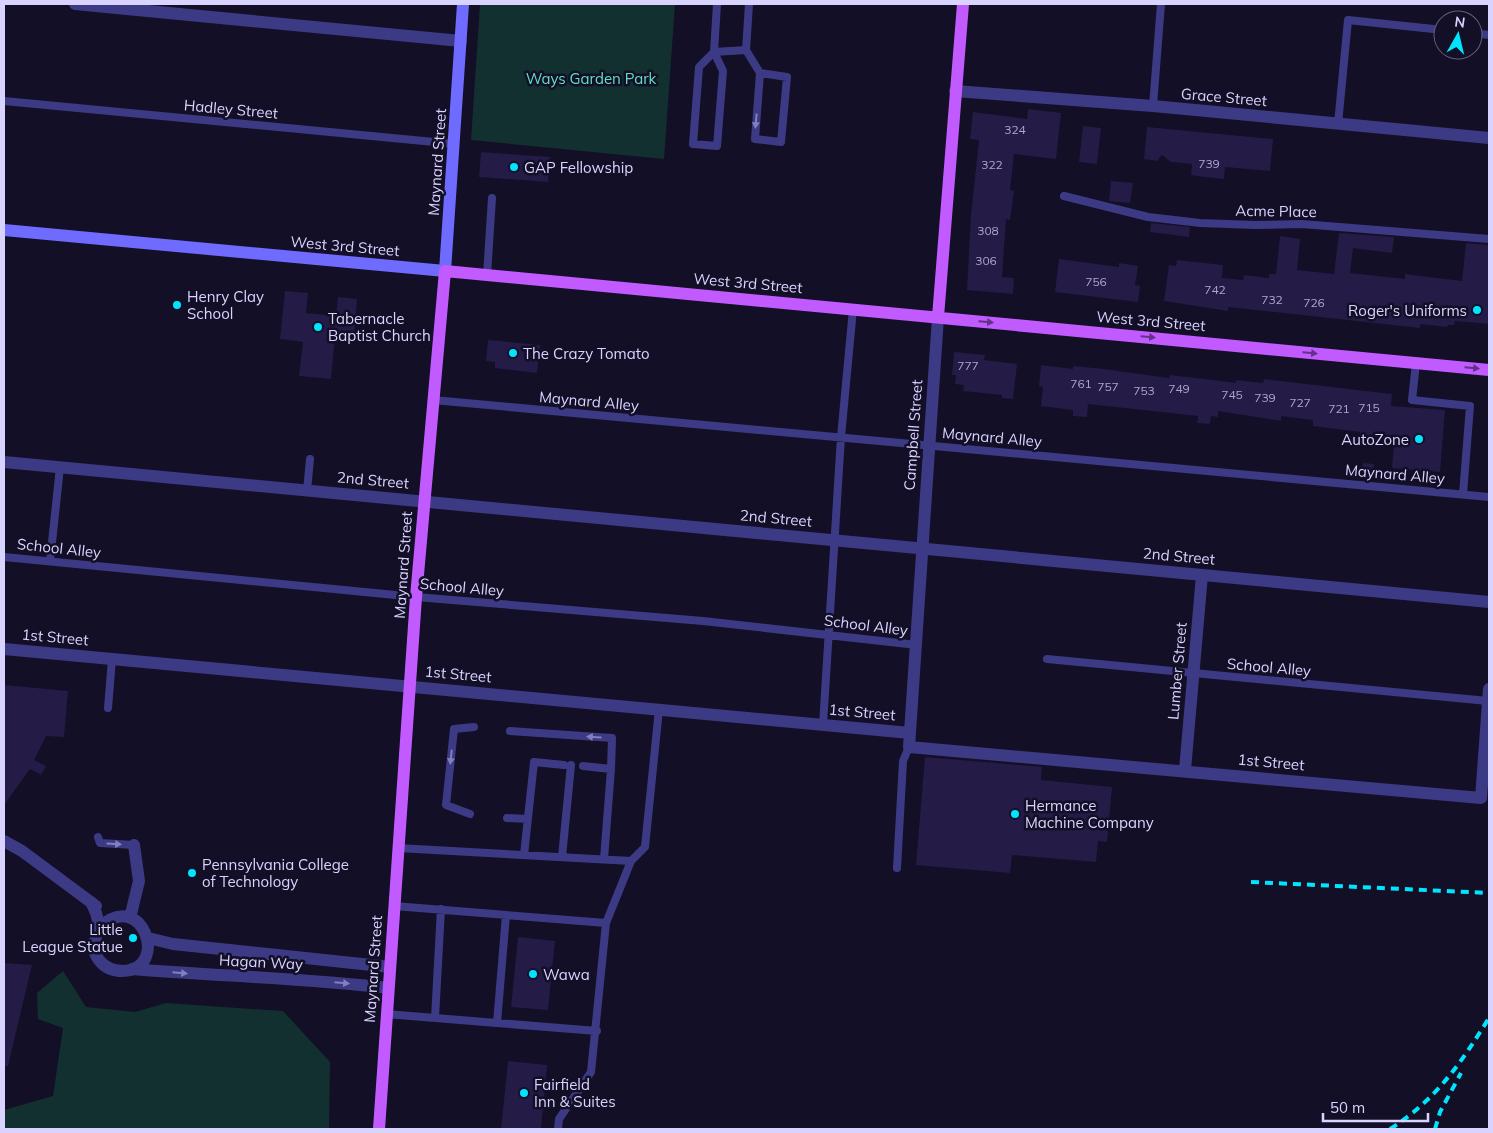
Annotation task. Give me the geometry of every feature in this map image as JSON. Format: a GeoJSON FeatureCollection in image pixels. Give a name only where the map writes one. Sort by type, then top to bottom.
{"type":"FeatureCollection","features":[{"type":"Feature","properties":{"kind":"main road","name":"Maynard Street"},"geometry":{"type":"LineString","coordinates":[[378,1129],[416,597],[455,144],[463,4]]}},
{"type":"Feature","properties":{"kind":"main road","name":"Campbell Street"},"geometry":{"type":"LineString","coordinates":[[938,317],[963,4]]}},
{"type":"Feature","properties":{"kind":"main road","name":"West 3rd Street"},"geometry":{"type":"LineString","coordinates":[[4,230],[1489,370]]}},
{"type":"Feature","properties":{"kind":"street"},"geometry":{"type":"LineString","coordinates":[[75,4],[461,41]]}},
{"type":"Feature","properties":{"kind":"street","name":"Grace Street"},"geometry":{"type":"LineString","coordinates":[[955,91],[1153,106],[1489,138]]}},
{"type":"Feature","properties":{"kind":"street","name":"Campbell Street"},"geometry":{"type":"LineString","coordinates":[[909,747],[918,645],[921,548],[938,317]]}},
{"type":"Feature","properties":{"kind":"street","name":"2nd Street"},"geometry":{"type":"LineString","coordinates":[[4,462],[1489,602]]}},
{"type":"Feature","properties":{"kind":"street","name":"Lumber Street"},"geometry":{"type":"LineString","coordinates":[[1185,770],[1202,575]]}},
{"type":"Feature","properties":{"kind":"street","name":"1st Street"},"geometry":{"type":"LineString","coordinates":[[4,648],[910,733]]}},
{"type":"Feature","properties":{"kind":"street","name":"1st Street"},"geometry":{"type":"LineString","coordinates":[[909,747],[1185,770],[1481,798],[1489,695]]}},
{"type":"Feature","properties":{"kind":"street"},"geometry":{"type":"LineString","coordinates":[[4,841],[22,851],[91,902],[116,917]]}},
{"type":"Feature","properties":{"kind":"street"},"geometry":{"type":"LineString","coordinates":[[130,918],[139,881],[134,845]]}},
{"type":"Feature","properties":{"kind":"street","name":"Hagan Way"},"geometry":{"type":"LineString","coordinates":[[91,902],[97,913],[98,929],[94,939],[94,949],[98,959],[106,967],[116,971],[132,969],[212,976],[289,978],[388,988]]}},
{"type":"Feature","properties":{"kind":"street"},"geometry":{"type":"LineString","coordinates":[[98,929],[106,921],[116,917],[130,918],[144,928],[148,938],[148,949],[144,959],[132,969]]}},
{"type":"Feature","properties":{"kind":"street","name":"Hagan Way"},"geometry":{"type":"LineString","coordinates":[[148,938],[173,944],[390,967]]}},
{"type":"Feature","properties":{"kind":"lane"},"geometry":{"type":"LineString","coordinates":[[716,4],[714,52],[723,71],[717,146],[693,144],[699,67],[714,52],[746,50]]}},
{"type":"Feature","properties":{"kind":"lane"},"geometry":{"type":"LineString","coordinates":[[749,4],[746,50],[760,73],[755,138],[781,142],[787,77],[760,73]]}},
{"type":"Feature","properties":{"kind":"lane"},"geometry":{"type":"LineString","coordinates":[[1153,106],[1161,4]]}},
{"type":"Feature","properties":{"kind":"lane"},"geometry":{"type":"LineString","coordinates":[[1338,124],[1348,20],[1433,29]]}},
{"type":"Feature","properties":{"kind":"lane","name":"Hadley Street"},"geometry":{"type":"LineString","coordinates":[[4,101],[455,144]]}},
{"type":"Feature","properties":{"kind":"lane","name":"Acme Place"},"geometry":{"type":"LineString","coordinates":[[1064,196],[1148,217],[1200,223],[1302,224],[1489,239]]}},
{"type":"Feature","properties":{"kind":"lane"},"geometry":{"type":"LineString","coordinates":[[487,275],[492,198]]}},
{"type":"Feature","properties":{"kind":"lane"},"geometry":{"type":"LineString","coordinates":[[822,725],[841,437],[853,309]]}},
{"type":"Feature","properties":{"kind":"lane"},"geometry":{"type":"LineString","coordinates":[[1416,363],[1412,400],[1470,406],[1463,494]]}},
{"type":"Feature","properties":{"kind":"lane","name":"Maynard Alley"},"geometry":{"type":"LineString","coordinates":[[433,400],[1489,497]]}},
{"type":"Feature","properties":{"kind":"lane"},"geometry":{"type":"LineString","coordinates":[[307,490],[310,459]]}},
{"type":"Feature","properties":{"kind":"lane"},"geometry":{"type":"LineString","coordinates":[[50,561],[60,468]]}},
{"type":"Feature","properties":{"kind":"lane","name":"School Alley"},"geometry":{"type":"LineString","coordinates":[[4,557],[828,634],[918,645]]}},
{"type":"Feature","properties":{"kind":"lane"},"geometry":{"type":"LineString","coordinates":[[108,708],[112,658]]}},
{"type":"Feature","properties":{"kind":"lane","name":"School Alley"},"geometry":{"type":"LineString","coordinates":[[1047,659],[1193,674],[1489,695]]}},
{"type":"Feature","properties":{"kind":"lane"},"geometry":{"type":"LineString","coordinates":[[558,1129],[559,1119],[591,1072],[597,1031],[606,923],[631,861],[645,847],[659,710]]}},
{"type":"Feature","properties":{"kind":"lane"},"geometry":{"type":"LineString","coordinates":[[470,814],[446,805],[454,729],[474,727]]}},
{"type":"Feature","properties":{"kind":"lane"},"geometry":{"type":"LineString","coordinates":[[510,731],[612,738],[604,859]]}},
{"type":"Feature","properties":{"kind":"lane","name":"Campbell Street"},"geometry":{"type":"LineString","coordinates":[[897,868],[903,761],[909,747]]}},
{"type":"Feature","properties":{"kind":"lane"},"geometry":{"type":"LineString","coordinates":[[524,855],[534,762],[568,765],[562,857]]}},
{"type":"Feature","properties":{"kind":"lane"},"geometry":{"type":"LineString","coordinates":[[582,766],[611,769]]}},
{"type":"Feature","properties":{"kind":"lane"},"geometry":{"type":"LineString","coordinates":[[507,818],[528,819]]}},
{"type":"Feature","properties":{"kind":"lane"},"geometry":{"type":"LineString","coordinates":[[98,837],[100,842],[134,845]]}},
{"type":"Feature","properties":{"kind":"lane"},"geometry":{"type":"LineString","coordinates":[[398,848],[631,861]]}},
{"type":"Feature","properties":{"kind":"lane"},"geometry":{"type":"LineString","coordinates":[[394,906],[606,923]]}},
{"type":"Feature","properties":{"kind":"lane"},"geometry":{"type":"LineString","coordinates":[[435,1018],[441,909]]}},
{"type":"Feature","properties":{"kind":"lane"},"geometry":{"type":"LineString","coordinates":[[497,1023],[506,915]]}},
{"type":"Feature","properties":{"kind":"lane"},"geometry":{"type":"LineString","coordinates":[[386,1014],[597,1031]]}},
{"type":"Feature","properties":{"kind":"green space","name":"Ways Garden Park"},"geometry":{"type":"Polygon","coordinates":[[[480,4],[675,4],[664,159],[471,140],[480,4]]]}},
{"type":"Feature","properties":{"kind":"green space"},"geometry":{"type":"Polygon","coordinates":[[[63,971],[86,1007],[135,1012],[166,1003],[283,1011],[330,1062],[329,1129],[4,1129],[4,1110],[53,1096],[63,1028],[38,1019],[37,993],[63,971]]]}},
{"type":"Feature","properties":{"kind":"building"},"geometry":{"type":"Polygon","coordinates":[[[1028,109],[1061,113],[1056,159],[1014,154],[1010,190],[1014,191],[1010,220],[1006,219],[1002,277],[1014,278],[1013,294],[967,290],[971,215],[979,140],[970,139],[973,112],[1027,119],[1028,109]]]}},
{"type":"Feature","properties":{"kind":"building"},"geometry":{"type":"Polygon","coordinates":[[[1083,126],[1101,128],[1097,164],[1079,162],[1083,126]]]}},
{"type":"Feature","properties":{"kind":"building"},"geometry":{"type":"Polygon","coordinates":[[[1147,127],[1273,139],[1270,171],[1225,167],[1224,179],[1191,175],[1192,164],[1171,162],[1162,155],[1157,161],[1144,159],[1147,127]]]}},
{"type":"Feature","properties":{"kind":"building","name":"GAP Fellowship"},"geometry":{"type":"Polygon","coordinates":[[[481,152],[550,157],[548,182],[479,177],[481,152]]]}},
{"type":"Feature","properties":{"kind":"building"},"geometry":{"type":"Polygon","coordinates":[[[1111,181],[1133,183],[1130,203],[1109,201],[1111,181]]]}},
{"type":"Feature","properties":{"kind":"building"},"geometry":{"type":"Polygon","coordinates":[[[1151,223],[1190,227],[1189,237],[1150,232],[1151,223]]]}},
{"type":"Feature","properties":{"kind":"building"},"geometry":{"type":"Polygon","coordinates":[[[1339,233],[1394,237],[1392,253],[1353,248],[1350,273],[1405,279],[1405,274],[1462,281],[1466,243],[1489,245],[1489,324],[1455,321],[1454,325],[1448,325],[1447,327],[1420,324],[1420,328],[1228,307],[1228,311],[1164,301],[1169,265],[1176,266],[1177,260],[1223,265],[1222,278],[1243,280],[1244,275],[1269,278],[1269,274],[1276,274],[1280,236],[1300,239],[1297,270],[1334,274],[1339,233]]]}},
{"type":"Feature","properties":{"kind":"building"},"geometry":{"type":"Polygon","coordinates":[[[1059,259],[1119,267],[1119,263],[1138,266],[1135,285],[1140,286],[1138,302],[1055,292],[1059,259]]]}},
{"type":"Feature","properties":{"kind":"building","name":"Tabernacle Baptist Church"},"geometry":{"type":"Polygon","coordinates":[[[285,291],[308,293],[306,313],[336,316],[338,297],[357,299],[354,339],[335,337],[331,379],[299,376],[303,342],[280,339],[285,291]]]}},
{"type":"Feature","properties":{"kind":"building","name":"The Crazy Tomato"},"geometry":{"type":"Polygon","coordinates":[[[488,340],[540,345],[537,373],[495,368],[495,362],[486,361],[488,340]]]}},
{"type":"Feature","properties":{"kind":"building"},"geometry":{"type":"Polygon","coordinates":[[[954,352],[985,355],[984,360],[1017,364],[1013,399],[1002,398],[1002,395],[963,391],[964,385],[955,384],[956,375],[952,375],[954,352]]]}},
{"type":"Feature","properties":{"kind":"building"},"geometry":{"type":"Polygon","coordinates":[[[1041,365],[1073,369],[1073,366],[1169,378],[1170,375],[1236,383],[1236,380],[1263,383],[1264,379],[1392,394],[1391,406],[1445,410],[1440,472],[1392,468],[1394,442],[1360,438],[1360,432],[1313,426],[1313,420],[1281,416],[1281,421],[1218,411],[1218,417],[1211,416],[1210,424],[1197,423],[1198,416],[1088,404],[1087,417],[1073,416],[1073,410],[1041,406],[1043,387],[1039,386],[1041,365]]]}},
{"type":"Feature","properties":{"kind":"building"},"geometry":{"type":"Polygon","coordinates":[[[1363,463],[1374,464],[1372,477],[1361,476],[1363,463]]]}},
{"type":"Feature","properties":{"kind":"building"},"geometry":{"type":"Polygon","coordinates":[[[4,685],[68,691],[64,737],[46,736],[34,760],[46,766],[41,775],[30,769],[4,805],[4,685]]]}},
{"type":"Feature","properties":{"kind":"building","name":"Hermance Machine Company"},"geometry":{"type":"Polygon","coordinates":[[[925,757],[1042,767],[1041,780],[1112,787],[1107,842],[1098,841],[1096,862],[1012,855],[1010,873],[916,865],[925,757]]]}},
{"type":"Feature","properties":{"kind":"building","name":"Wawa"},"geometry":{"type":"Polygon","coordinates":[[[518,937],[555,941],[548,1010],[511,1007],[518,937]]]}},
{"type":"Feature","properties":{"kind":"building"},"geometry":{"type":"Polygon","coordinates":[[[4,963],[32,965],[8,1066],[4,1066],[4,963]]]}},
{"type":"Feature","properties":{"kind":"building","name":"Fairfield Inn & Suites"},"geometry":{"type":"Polygon","coordinates":[[[508,1061],[547,1065],[541,1129],[501,1129],[508,1061]]]}},
{"type":"Feature","properties":{"kind":"railway"},"geometry":{"type":"LineString","coordinates":[[1251,882],[1489,893]]}},
{"type":"Feature","properties":{"kind":"railway"},"geometry":{"type":"LineString","coordinates":[[1390,1129],[1421,1106],[1446,1080],[1489,1018]]}},
{"type":"Feature","properties":{"kind":"railway"},"geometry":{"type":"LineString","coordinates":[[1435,1129],[1440,1112],[1461,1073]]}},
{"type":"Feature","properties":{"kind":"place","name":"GAP Fellowship"},"geometry":{"type":"Point","coordinates":[514,167]}},
{"type":"Feature","properties":{"kind":"place","name":"Henry Clay School"},"geometry":{"type":"Point","coordinates":[177,305]}},
{"type":"Feature","properties":{"kind":"place","name":"Roger's Uniforms"},"geometry":{"type":"Point","coordinates":[1477,310]}},
{"type":"Feature","properties":{"kind":"place","name":"Tabernacle Baptist Church"},"geometry":{"type":"Point","coordinates":[318,327]}},
{"type":"Feature","properties":{"kind":"place","name":"The Crazy Tomato"},"geometry":{"type":"Point","coordinates":[513,353]}},
{"type":"Feature","properties":{"kind":"place","name":"AutoZone"},"geometry":{"type":"Point","coordinates":[1419,439]}},
{"type":"Feature","properties":{"kind":"place","name":"Hermance Machine Company"},"geometry":{"type":"Point","coordinates":[1015,814]}},
{"type":"Feature","properties":{"kind":"place","name":"Pennsylvania College of Technology"},"geometry":{"type":"Point","coordinates":[192,873]}},
{"type":"Feature","properties":{"kind":"place","name":"Little League Statue"},"geometry":{"type":"Point","coordinates":[133,938]}},
{"type":"Feature","properties":{"kind":"place","name":"Wawa"},"geometry":{"type":"Point","coordinates":[533,974]}},
{"type":"Feature","properties":{"kind":"place","name":"Fairfield Inn & Suites"},"geometry":{"type":"Point","coordinates":[524,1093]}}]}
